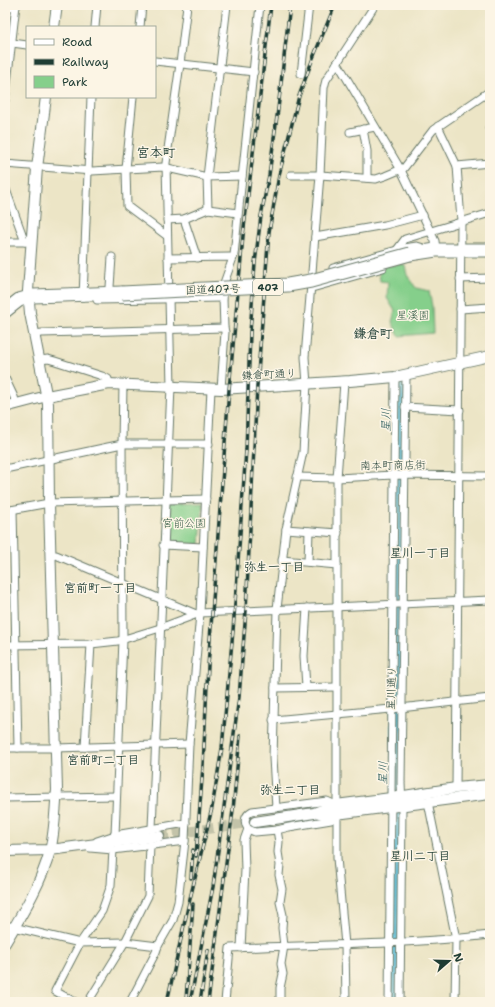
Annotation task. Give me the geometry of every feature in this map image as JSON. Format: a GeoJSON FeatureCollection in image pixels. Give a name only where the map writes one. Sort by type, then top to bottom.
{"type":"FeatureCollection","features":[{"type":"Feature","properties":{"kind":"highway","name":"国道407号"},"geometry":{"type":"LineString","coordinates":[[5,311],[16,301],[47,295],[84,291],[122,293],[275,287],[297,284],[410,254],[434,250],[490,250]]}},
{"type":"Feature","properties":{"kind":"highway"},"geometry":{"type":"LineString","coordinates":[[5,318],[28,298]]}},
{"type":"Feature","properties":{"kind":"street"},"geometry":{"type":"LineString","coordinates":[[54,26],[57,5]]}},
{"type":"Feature","properties":{"kind":"street"},"geometry":{"type":"LineString","coordinates":[[95,26],[97,5]]}},
{"type":"Feature","properties":{"kind":"street"},"geometry":{"type":"LineString","coordinates":[[140,26],[142,5]]}},
{"type":"Feature","properties":{"kind":"street"},"geometry":{"type":"LineString","coordinates":[[155,832],[155,745],[171,386],[166,167],[187,5]]}},
{"type":"Feature","properties":{"kind":"street"},"geometry":{"type":"LineString","coordinates":[[208,209],[207,177],[227,5]]}},
{"type":"Feature","properties":{"kind":"street"},"geometry":{"type":"LineString","coordinates":[[130,1002],[158,946],[173,920],[178,902],[185,841],[209,444],[225,332],[223,298],[224,283],[233,258],[260,5]]}},
{"type":"Feature","properties":{"kind":"street"},"geometry":{"type":"LineString","coordinates":[[301,74],[309,5]]}},
{"type":"Feature","properties":{"kind":"street"},"geometry":{"type":"LineString","coordinates":[[276,808],[273,758],[273,720],[277,609],[286,529],[303,452],[306,384],[305,357],[312,288],[320,175],[324,88],[326,80],[375,5]]}},
{"type":"Feature","properties":{"kind":"street"},"geometry":{"type":"LineString","coordinates":[[5,6],[16,6],[9,43],[5,100]]}},
{"type":"Feature","properties":{"kind":"street"},"geometry":{"type":"LineString","coordinates":[[9,43],[26,45]]}},
{"type":"Feature","properties":{"kind":"street"},"geometry":{"type":"LineString","coordinates":[[156,61],[254,72]]}},
{"type":"Feature","properties":{"kind":"street"},"geometry":{"type":"LineString","coordinates":[[337,63],[401,170],[435,241],[434,250]]}},
{"type":"Feature","properties":{"kind":"street"},"geometry":{"type":"LineString","coordinates":[[291,175],[320,175],[376,179],[401,170],[433,130],[490,91]]}},
{"type":"Feature","properties":{"kind":"street"},"geometry":{"type":"LineString","coordinates":[[5,944],[10,926],[37,886],[50,850],[56,798],[54,644],[47,396],[28,298],[28,242],[46,98]]}},
{"type":"Feature","properties":{"kind":"street"},"geometry":{"type":"LineString","coordinates":[[90,98],[83,300],[223,298]]}},
{"type":"Feature","properties":{"kind":"street"},"geometry":{"type":"LineString","coordinates":[[133,98],[126,169],[127,206],[167,236]]}},
{"type":"Feature","properties":{"kind":"street"},"geometry":{"type":"LineString","coordinates":[[350,132],[375,126]]}},
{"type":"Feature","properties":{"kind":"street"},"geometry":{"type":"LineString","coordinates":[[438,126],[457,166],[461,251],[456,788]]}},
{"type":"Feature","properties":{"kind":"street"},"geometry":{"type":"LineString","coordinates":[[363,129],[367,151],[367,178]]}},
{"type":"Feature","properties":{"kind":"street"},"geometry":{"type":"LineString","coordinates":[[457,166],[490,163]]}},
{"type":"Feature","properties":{"kind":"street"},"geometry":{"type":"LineString","coordinates":[[5,164],[37,168],[88,171],[166,167],[207,177],[242,176]]}},
{"type":"Feature","properties":{"kind":"street"},"geometry":{"type":"LineString","coordinates":[[5,187],[28,242]]}},
{"type":"Feature","properties":{"kind":"street"},"geometry":{"type":"LineString","coordinates":[[167,220],[184,219],[208,209],[238,213]]}},
{"type":"Feature","properties":{"kind":"street"},"geometry":{"type":"LineString","coordinates":[[396,251],[405,239],[430,230],[490,213]]}},
{"type":"Feature","properties":{"kind":"street"},"geometry":{"type":"LineString","coordinates":[[315,237],[385,225],[423,214]]}},
{"type":"Feature","properties":{"kind":"street"},"geometry":{"type":"LineString","coordinates":[[184,219],[197,258]]}},
{"type":"Feature","properties":{"kind":"street"},"geometry":{"type":"LineString","coordinates":[[5,242],[28,242]]}},
{"type":"Feature","properties":{"kind":"street"},"geometry":{"type":"LineString","coordinates":[[313,274],[418,246],[434,250]]}},
{"type":"Feature","properties":{"kind":"street"},"geometry":{"type":"LineString","coordinates":[[312,288],[403,262],[419,259],[434,250]]}},
{"type":"Feature","properties":{"kind":"street"},"geometry":{"type":"LineString","coordinates":[[110,287],[112,257]]}},
{"type":"Feature","properties":{"kind":"street"},"geometry":{"type":"LineString","coordinates":[[168,258],[233,258]]}},
{"type":"Feature","properties":{"kind":"street"},"geometry":{"type":"LineString","coordinates":[[460,279],[490,278]]}},
{"type":"Feature","properties":{"kind":"street"},"geometry":{"type":"LineString","coordinates":[[84,291],[110,287],[224,283]]}},
{"type":"Feature","properties":{"kind":"street"},"geometry":{"type":"LineString","coordinates":[[460,309],[490,307]]}},
{"type":"Feature","properties":{"kind":"street"},"geometry":{"type":"LineString","coordinates":[[35,334],[224,328]]}},
{"type":"Feature","properties":{"kind":"street","name":"鎌倉町通り"},"geometry":{"type":"LineString","coordinates":[[5,407],[47,396],[109,384],[216,389],[344,382],[395,377],[490,356]]}},
{"type":"Feature","properties":{"kind":"street"},"geometry":{"type":"LineString","coordinates":[[40,360],[48,359],[95,374],[108,379],[109,384]]}},
{"type":"Feature","properties":{"kind":"street","name":"星川通り"},"geometry":{"type":"LineString","coordinates":[[389,1002],[389,942],[402,708],[406,375]]}},
{"type":"Feature","properties":{"kind":"street","name":"星川通り"},"geometry":{"type":"LineString","coordinates":[[395,377],[391,709],[396,802],[400,1002]]}},
{"type":"Feature","properties":{"kind":"street"},"geometry":{"type":"LineString","coordinates":[[5,378],[16,404]]}},
{"type":"Feature","properties":{"kind":"street"},"geometry":{"type":"LineString","coordinates":[[344,382],[338,478],[336,809],[337,858],[345,945],[346,1002]]}},
{"type":"Feature","properties":{"kind":"street"},"geometry":{"type":"LineString","coordinates":[[115,835],[123,640],[123,384]]}},
{"type":"Feature","properties":{"kind":"street"},"geometry":{"type":"LineString","coordinates":[[405,407],[460,410]]}},
{"type":"Feature","properties":{"kind":"street"},"geometry":{"type":"LineString","coordinates":[[5,469],[122,444],[209,444]]}},
{"type":"Feature","properties":{"kind":"street","name":"南本町商店街"},"geometry":{"type":"LineString","coordinates":[[297,478],[338,478],[393,475],[490,476]]}},
{"type":"Feature","properties":{"kind":"street"},"geometry":{"type":"LineString","coordinates":[[5,511],[49,503],[206,499]]}},
{"type":"Feature","properties":{"kind":"street"},"geometry":{"type":"LineString","coordinates":[[13,510],[18,748]]}},
{"type":"Feature","properties":{"kind":"street"},"geometry":{"type":"LineString","coordinates":[[286,529],[338,532]]}},
{"type":"Feature","properties":{"kind":"street"},"geometry":{"type":"LineString","coordinates":[[308,562],[309,531]]}},
{"type":"Feature","properties":{"kind":"street"},"geometry":{"type":"LineString","coordinates":[[164,545],[203,547]]}},
{"type":"Feature","properties":{"kind":"street"},"geometry":{"type":"LineString","coordinates":[[51,555],[56,555],[198,614]]}},
{"type":"Feature","properties":{"kind":"street"},"geometry":{"type":"LineString","coordinates":[[282,560],[338,565]]}},
{"type":"Feature","properties":{"kind":"street"},"geometry":{"type":"LineString","coordinates":[[5,645],[91,644],[123,640],[198,614],[277,609],[337,608],[490,600]]}},
{"type":"Feature","properties":{"kind":"street"},"geometry":{"type":"LineString","coordinates":[[306,687],[304,656],[307,608]]}},
{"type":"Feature","properties":{"kind":"street"},"geometry":{"type":"LineString","coordinates":[[86,747],[91,644]]}},
{"type":"Feature","properties":{"kind":"street"},"geometry":{"type":"LineString","coordinates":[[275,688],[337,687]]}},
{"type":"Feature","properties":{"kind":"street"},"geometry":{"type":"LineString","coordinates":[[273,720],[490,698]]}},
{"type":"Feature","properties":{"kind":"street"},"geometry":{"type":"LineString","coordinates":[[5,748],[190,744]]}},
{"type":"Feature","properties":{"kind":"street"},"geometry":{"type":"LineString","coordinates":[[336,809],[328,801],[252,811],[247,815],[245,822],[252,825],[336,809],[396,802],[456,788],[490,785]]}},
{"type":"Feature","properties":{"kind":"street"},"geometry":{"type":"LineString","coordinates":[[396,802],[428,802],[490,794]]}},
{"type":"Feature","properties":{"kind":"street"},"geometry":{"type":"LineString","coordinates":[[5,798],[116,796]]}},
{"type":"Feature","properties":{"kind":"street"},"geometry":{"type":"LineString","coordinates":[[428,802],[456,939],[455,1002]]}},
{"type":"Feature","properties":{"kind":"street"},"geometry":{"type":"LineString","coordinates":[[252,825],[255,832],[277,830],[331,820],[336,809]]}},
{"type":"Feature","properties":{"kind":"street"},"geometry":{"type":"LineString","coordinates":[[5,851],[50,850],[78,847],[155,832],[186,823]]}},
{"type":"Feature","properties":{"kind":"street"},"geometry":{"type":"LineString","coordinates":[[241,948],[245,870],[244,840],[252,825]]}},
{"type":"Feature","properties":{"kind":"street"},"geometry":{"type":"LineString","coordinates":[[277,830],[279,842],[279,875],[282,889],[280,902],[283,916],[282,928],[284,946],[281,964],[283,974],[280,988],[280,1002]]}},
{"type":"Feature","properties":{"kind":"street"},"geometry":{"type":"LineString","coordinates":[[78,847],[115,835],[155,832]]}},
{"type":"Feature","properties":{"kind":"street"},"geometry":{"type":"LineString","coordinates":[[78,847],[113,850],[185,841]]}},
{"type":"Feature","properties":{"kind":"street"},"geometry":{"type":"LineString","coordinates":[[88,1002],[125,942],[148,896],[150,845]]}},
{"type":"Feature","properties":{"kind":"street"},"geometry":{"type":"LineString","coordinates":[[75,1002],[66,1000],[55,991],[80,943],[102,911],[111,885],[113,850]]}},
{"type":"Feature","properties":{"kind":"street"},"geometry":{"type":"LineString","coordinates":[[10,926],[80,943],[125,942],[158,946]]}},
{"type":"Feature","properties":{"kind":"street"},"geometry":{"type":"LineString","coordinates":[[225,1002],[230,948],[345,945],[456,939],[490,935]]}},
{"type":"Feature","properties":{"kind":"green space","name":"星溪園"},"geometry":{"type":"Polygon","coordinates":[[[401,264],[405,266],[407,275],[416,288],[429,291],[432,306],[433,333],[399,336],[392,322],[395,311],[387,298],[388,282],[380,281],[379,267],[401,264]]]}},
{"type":"Feature","properties":{"kind":"green space","name":"宮前公園"},"geometry":{"type":"Polygon","coordinates":[[[203,502],[200,544],[166,543],[169,503],[203,502]]]}},
{"type":"Feature","properties":{"kind":"waterway","name":"星川"},"geometry":{"type":"LineString","coordinates":[[399,459],[400,382]]}},
{"type":"Feature","properties":{"kind":"waterway","name":"星川"},"geometry":{"type":"LineString","coordinates":[[398,599],[399,481]]}},
{"type":"Feature","properties":{"kind":"waterway","name":"星川"},"geometry":{"type":"LineString","coordinates":[[395,937],[398,610]]}},
{"type":"Feature","properties":{"kind":"waterway","name":"星川"},"geometry":{"type":"LineString","coordinates":[[394,1002],[395,948]]}},
{"type":"Feature","properties":{"kind":"tunnel"},"geometry":{"type":"LineString","coordinates":[[159,836],[255,822]]}},
{"type":"Feature","properties":{"kind":"railway"},"geometry":{"type":"LineString","coordinates":[[196,856],[203,766],[208,666],[229,390],[243,236],[271,5]]}},
{"type":"Feature","properties":{"kind":"railway"},"geometry":{"type":"LineString","coordinates":[[167,1002],[212,808],[222,748],[233,631],[246,450],[250,333],[255,263],[278,109],[290,5]]}},
{"type":"Feature","properties":{"kind":"railway"},"geometry":{"type":"LineString","coordinates":[[190,1002],[213,887],[239,697],[246,611],[257,386],[269,232],[279,175],[299,96],[335,5]]}},
{"type":"Feature","properties":{"kind":"railway"},"geometry":{"type":"LineString","coordinates":[[208,1002],[233,810],[240,736]]}},
{"type":"Feature","properties":{"kind":"railway"},"geometry":{"type":"LineString","coordinates":[[191,878],[193,850]]}},
{"type":"Feature","properties":{"kind":"railway"},"geometry":{"type":"LineString","coordinates":[[186,1000],[193,904]]}},
{"type":"Feature","properties":{"kind":"railway"},"geometry":{"type":"LineString","coordinates":[[200,1002],[208,950]]}},
{"type":"Feature","properties":{"kind":"district","name":"宮本町"},"geometry":{"type":"Point","coordinates":[156,152]}},
{"type":"Feature","properties":{"kind":"district","name":"鎌倉町"},"geometry":{"type":"Point","coordinates":[373,333]}},
{"type":"Feature","properties":{"kind":"district","name":"星川一丁目"},"geometry":{"type":"Point","coordinates":[420,553]}},
{"type":"Feature","properties":{"kind":"district","name":"弥生一丁目"},"geometry":{"type":"Point","coordinates":[274,567]}},
{"type":"Feature","properties":{"kind":"district","name":"宮前町一丁目"},"geometry":{"type":"Point","coordinates":[100,588]}},
{"type":"Feature","properties":{"kind":"district","name":"宮前町二丁目"},"geometry":{"type":"Point","coordinates":[103,760]}},
{"type":"Feature","properties":{"kind":"district","name":"弥生二丁目"},"geometry":{"type":"Point","coordinates":[290,790]}},
{"type":"Feature","properties":{"kind":"district","name":"星川二丁目"},"geometry":{"type":"Point","coordinates":[420,856]}}]}
